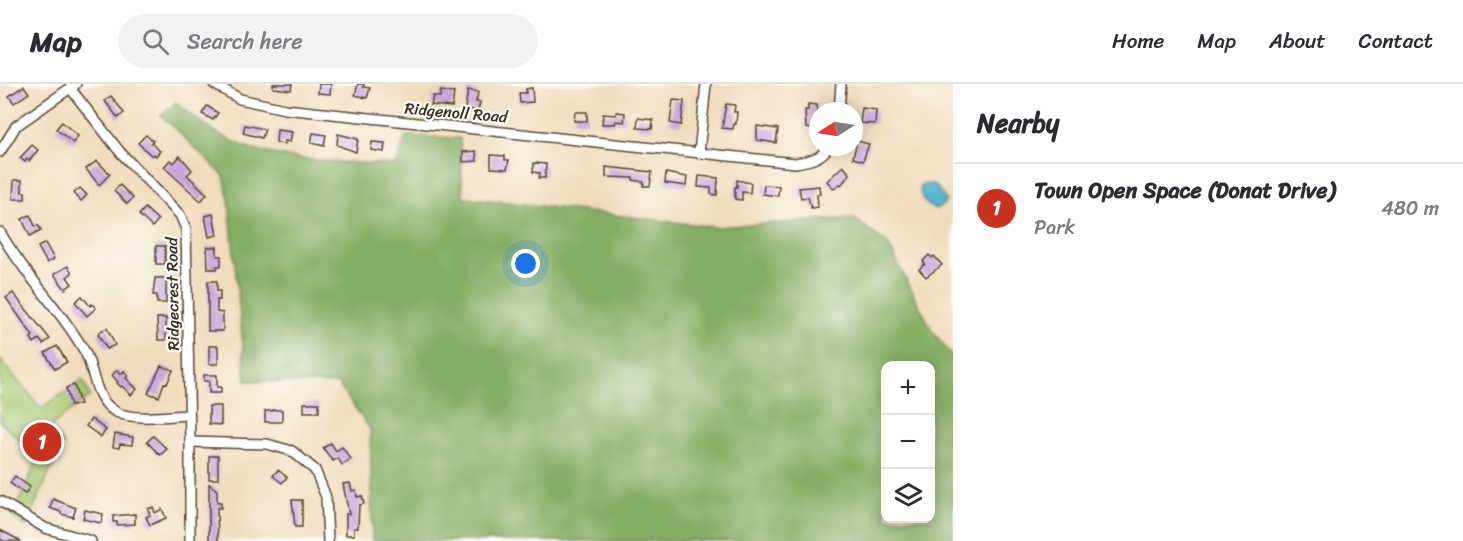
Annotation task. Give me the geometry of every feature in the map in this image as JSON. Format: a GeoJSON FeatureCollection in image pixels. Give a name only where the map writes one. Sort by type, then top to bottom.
{"type":"FeatureCollection","features":[{"type":"Feature","properties":{"kind":"street","name":"Ridgenoll Road"},"geometry":{"type":"LineString","coordinates":[[214,84],[240,99],[285,109],[795,163],[813,160],[819,156]]}},
{"type":"Feature","properties":{"kind":"street"},"geometry":{"type":"LineString","coordinates":[[699,153],[706,84]]}},
{"type":"Feature","properties":{"kind":"street"},"geometry":{"type":"LineString","coordinates":[[839,102],[841,84]]}},
{"type":"Feature","properties":{"kind":"street"},"geometry":{"type":"LineString","coordinates":[[0,152],[16,126],[73,86]]}},
{"type":"Feature","properties":{"kind":"street","name":"Ridgecrest Road"},"geometry":{"type":"LineString","coordinates":[[73,86],[120,152],[180,215],[186,229],[190,541]]}},
{"type":"Feature","properties":{"kind":"street"},"geometry":{"type":"LineString","coordinates":[[0,232],[13,254],[60,312],[77,338],[88,359],[104,404],[117,412],[133,416],[189,416]]}},
{"type":"Feature","properties":{"kind":"street"},"geometry":{"type":"LineString","coordinates":[[190,442],[267,444],[292,451],[315,470],[326,497],[328,541]]}},
{"type":"Feature","properties":{"kind":"street"},"geometry":{"type":"LineString","coordinates":[[0,501],[45,528],[91,541]]}},
{"type":"Feature","properties":{"kind":"green space"},"geometry":{"type":"Polygon","coordinates":[[[176,102],[229,140],[255,150],[294,158],[396,165],[406,136],[460,138],[463,197],[716,227],[854,218],[888,244],[932,330],[953,358],[953,541],[372,541],[370,429],[338,384],[246,381],[229,202],[224,176],[161,115],[176,102]]]}},
{"type":"Feature","properties":{"kind":"green space"},"geometry":{"type":"Polygon","coordinates":[[[0,360],[41,408],[83,380],[90,396],[51,426],[63,444],[25,526],[12,516],[36,463],[21,441],[0,422],[0,360]]]}},
{"type":"Feature","properties":{"kind":"water"},"geometry":{"type":"Polygon","coordinates":[[[933,184],[946,200],[937,209],[926,203],[920,193],[920,185],[933,184]]]}},
{"type":"Feature","properties":{"kind":"building"},"geometry":{"type":"Polygon","coordinates":[[[273,84],[292,84],[291,90],[273,88],[273,84]]]}},
{"type":"Feature","properties":{"kind":"building"},"geometry":{"type":"Polygon","coordinates":[[[319,84],[331,84],[330,94],[318,93],[319,84]]]}},
{"type":"Feature","properties":{"kind":"building"},"geometry":{"type":"Polygon","coordinates":[[[358,84],[364,84],[363,87],[370,88],[367,98],[355,95],[358,84]]]}},
{"type":"Feature","properties":{"kind":"building"},"geometry":{"type":"Polygon","coordinates":[[[24,86],[29,93],[14,103],[9,96],[24,86]]]}},
{"type":"Feature","properties":{"kind":"building"},"geometry":{"type":"Polygon","coordinates":[[[532,88],[533,102],[520,103],[519,93],[526,93],[526,89],[532,88]]]}},
{"type":"Feature","properties":{"kind":"building"},"geometry":{"type":"Polygon","coordinates":[[[468,90],[478,92],[476,102],[480,102],[478,111],[465,108],[468,90]]]}},
{"type":"Feature","properties":{"kind":"building"},"geometry":{"type":"Polygon","coordinates":[[[441,91],[454,93],[452,107],[431,105],[433,96],[440,97],[441,91]]]}},
{"type":"Feature","properties":{"kind":"building"},"geometry":{"type":"Polygon","coordinates":[[[111,96],[124,113],[118,118],[105,101],[111,96]]]}},
{"type":"Feature","properties":{"kind":"building"},"geometry":{"type":"Polygon","coordinates":[[[673,100],[684,101],[681,125],[670,123],[673,100]]]}},
{"type":"Feature","properties":{"kind":"building"},"geometry":{"type":"Polygon","coordinates":[[[726,104],[735,105],[734,112],[737,112],[733,129],[722,128],[726,104]]]}},
{"type":"Feature","properties":{"kind":"building"},"geometry":{"type":"Polygon","coordinates":[[[808,104],[809,128],[806,128],[805,110],[808,110],[808,104]]]}},
{"type":"Feature","properties":{"kind":"building"},"geometry":{"type":"Polygon","coordinates":[[[207,106],[218,113],[213,120],[202,114],[207,106]]]}},
{"type":"Feature","properties":{"kind":"building"},"geometry":{"type":"Polygon","coordinates":[[[863,108],[876,110],[875,124],[863,123],[863,108]]]}},
{"type":"Feature","properties":{"kind":"building"},"geometry":{"type":"Polygon","coordinates":[[[575,112],[587,112],[587,121],[574,121],[575,112]]]}},
{"type":"Feature","properties":{"kind":"building"},"geometry":{"type":"Polygon","coordinates":[[[616,112],[625,113],[624,122],[602,124],[603,114],[616,115],[616,112]]]}},
{"type":"Feature","properties":{"kind":"building"},"geometry":{"type":"Polygon","coordinates":[[[638,118],[653,120],[652,129],[637,128],[638,118]]]}},
{"type":"Feature","properties":{"kind":"building"},"geometry":{"type":"Polygon","coordinates":[[[62,122],[78,136],[73,143],[56,129],[62,122]]]}},
{"type":"Feature","properties":{"kind":"building"},"geometry":{"type":"Polygon","coordinates":[[[245,125],[265,129],[262,138],[243,133],[245,125]]]}},
{"type":"Feature","properties":{"kind":"building"},"geometry":{"type":"Polygon","coordinates":[[[757,126],[778,129],[776,143],[757,140],[757,126]]]}},
{"type":"Feature","properties":{"kind":"building"},"geometry":{"type":"Polygon","coordinates":[[[277,130],[292,132],[290,142],[276,143],[277,130]]]}},
{"type":"Feature","properties":{"kind":"building"},"geometry":{"type":"Polygon","coordinates":[[[313,133],[326,135],[324,146],[311,143],[313,133]]]}},
{"type":"Feature","properties":{"kind":"building"},"geometry":{"type":"Polygon","coordinates":[[[338,134],[358,139],[356,152],[337,145],[338,134]]]}},
{"type":"Feature","properties":{"kind":"building"},"geometry":{"type":"Polygon","coordinates":[[[146,135],[160,151],[156,156],[154,154],[152,156],[138,143],[146,135]]]}},
{"type":"Feature","properties":{"kind":"building"},"geometry":{"type":"Polygon","coordinates":[[[372,142],[385,143],[384,152],[371,150],[372,142]]]}},
{"type":"Feature","properties":{"kind":"building"},"geometry":{"type":"Polygon","coordinates":[[[863,142],[869,144],[863,161],[853,158],[853,156],[863,156],[863,142]]]}},
{"type":"Feature","properties":{"kind":"building"},"geometry":{"type":"Polygon","coordinates":[[[32,145],[38,150],[29,161],[27,159],[25,162],[20,158],[32,145]]]}},
{"type":"Feature","properties":{"kind":"building"},"geometry":{"type":"Polygon","coordinates":[[[476,151],[477,161],[463,162],[463,152],[476,151]]]}},
{"type":"Feature","properties":{"kind":"building"},"geometry":{"type":"Polygon","coordinates":[[[491,155],[505,156],[505,160],[509,160],[507,169],[491,168],[491,155]]]}},
{"type":"Feature","properties":{"kind":"building"},"geometry":{"type":"Polygon","coordinates":[[[180,156],[192,170],[187,175],[207,194],[201,201],[164,167],[170,160],[174,163],[180,156]]]}},
{"type":"Feature","properties":{"kind":"building"},"geometry":{"type":"Polygon","coordinates":[[[97,161],[110,174],[99,185],[86,169],[97,161]]]}},
{"type":"Feature","properties":{"kind":"building"},"geometry":{"type":"Polygon","coordinates":[[[534,163],[546,164],[545,178],[539,178],[540,173],[533,172],[534,163]]]}},
{"type":"Feature","properties":{"kind":"building"},"geometry":{"type":"Polygon","coordinates":[[[843,166],[850,174],[841,185],[834,189],[827,181],[843,166]]]}},
{"type":"Feature","properties":{"kind":"building"},"geometry":{"type":"Polygon","coordinates":[[[606,167],[652,172],[650,186],[643,186],[644,182],[633,180],[633,178],[606,177],[606,167]]]}},
{"type":"Feature","properties":{"kind":"building"},"geometry":{"type":"Polygon","coordinates":[[[666,173],[687,177],[686,186],[665,183],[666,173]]]}},
{"type":"Feature","properties":{"kind":"building"},"geometry":{"type":"Polygon","coordinates":[[[699,176],[718,178],[717,195],[711,194],[711,188],[698,187],[699,176]]]}},
{"type":"Feature","properties":{"kind":"building"},"geometry":{"type":"Polygon","coordinates":[[[14,180],[22,180],[22,192],[25,192],[25,199],[13,199],[14,180]]]}},
{"type":"Feature","properties":{"kind":"building"},"geometry":{"type":"Polygon","coordinates":[[[737,180],[751,183],[750,193],[742,192],[742,200],[735,199],[737,180]]]}},
{"type":"Feature","properties":{"kind":"building"},"geometry":{"type":"Polygon","coordinates":[[[120,185],[133,198],[127,204],[114,191],[120,185]]]}},
{"type":"Feature","properties":{"kind":"building"},"geometry":{"type":"Polygon","coordinates":[[[764,185],[779,186],[778,196],[763,194],[764,185]]]}},
{"type":"Feature","properties":{"kind":"building"},"geometry":{"type":"Polygon","coordinates":[[[819,186],[818,207],[811,208],[808,197],[801,198],[799,188],[819,186]]]}},
{"type":"Feature","properties":{"kind":"building"},"geometry":{"type":"Polygon","coordinates":[[[80,188],[87,195],[81,201],[74,193],[80,188]]]}},
{"type":"Feature","properties":{"kind":"building"},"geometry":{"type":"Polygon","coordinates":[[[145,208],[158,220],[152,227],[139,215],[145,208]]]}},
{"type":"Feature","properties":{"kind":"building"},"geometry":{"type":"Polygon","coordinates":[[[213,214],[217,235],[209,237],[205,216],[213,214]]]}},
{"type":"Feature","properties":{"kind":"building"},"geometry":{"type":"Polygon","coordinates":[[[30,215],[35,226],[38,225],[41,230],[30,236],[22,219],[30,215]]]}},
{"type":"Feature","properties":{"kind":"building"},"geometry":{"type":"Polygon","coordinates":[[[45,243],[54,259],[47,263],[38,247],[45,243]]]}},
{"type":"Feature","properties":{"kind":"building"},"geometry":{"type":"Polygon","coordinates":[[[156,246],[165,246],[165,264],[156,264],[156,246]]]}},
{"type":"Feature","properties":{"kind":"building"},"geometry":{"type":"Polygon","coordinates":[[[207,247],[217,247],[217,256],[221,256],[221,266],[217,266],[217,269],[208,269],[207,247]]]}},
{"type":"Feature","properties":{"kind":"building"},"geometry":{"type":"Polygon","coordinates":[[[929,255],[932,258],[934,256],[942,265],[926,277],[919,269],[925,264],[923,261],[929,255]]]}},
{"type":"Feature","properties":{"kind":"building"},"geometry":{"type":"Polygon","coordinates":[[[68,266],[72,273],[67,277],[72,284],[65,289],[54,274],[68,266]]]}},
{"type":"Feature","properties":{"kind":"building"},"geometry":{"type":"Polygon","coordinates":[[[155,278],[166,278],[166,303],[157,303],[157,295],[153,295],[155,278]]]}},
{"type":"Feature","properties":{"kind":"building"},"geometry":{"type":"Polygon","coordinates":[[[208,281],[217,281],[217,291],[220,291],[217,312],[223,313],[223,331],[208,331],[208,281]]]}},
{"type":"Feature","properties":{"kind":"building"},"geometry":{"type":"Polygon","coordinates":[[[13,293],[50,339],[43,344],[39,339],[34,343],[31,338],[33,336],[6,298],[13,293]]]}},
{"type":"Feature","properties":{"kind":"building"},"geometry":{"type":"Polygon","coordinates":[[[82,296],[90,306],[92,304],[96,308],[87,316],[75,302],[82,296]]]}},
{"type":"Feature","properties":{"kind":"building"},"geometry":{"type":"Polygon","coordinates":[[[157,318],[166,318],[166,340],[158,340],[157,318]]]}},
{"type":"Feature","properties":{"kind":"building"},"geometry":{"type":"Polygon","coordinates":[[[107,328],[115,345],[107,349],[98,335],[107,328]]]}},
{"type":"Feature","properties":{"kind":"building"},"geometry":{"type":"Polygon","coordinates":[[[57,346],[67,362],[55,369],[45,353],[57,346]]]}},
{"type":"Feature","properties":{"kind":"building"},"geometry":{"type":"Polygon","coordinates":[[[209,346],[218,346],[218,364],[209,364],[209,346]]]}},
{"type":"Feature","properties":{"kind":"building"},"geometry":{"type":"Polygon","coordinates":[[[161,366],[173,370],[167,384],[164,383],[159,397],[148,393],[161,366]]]}},
{"type":"Feature","properties":{"kind":"building"},"geometry":{"type":"Polygon","coordinates":[[[117,370],[121,374],[124,371],[128,376],[126,378],[137,389],[131,395],[117,383],[112,375],[117,370]]]}},
{"type":"Feature","properties":{"kind":"building"},"geometry":{"type":"Polygon","coordinates":[[[204,375],[217,375],[217,387],[221,387],[221,393],[209,393],[209,381],[204,381],[204,375]]]}},
{"type":"Feature","properties":{"kind":"building"},"geometry":{"type":"Polygon","coordinates":[[[74,385],[80,404],[71,406],[66,388],[74,385]]]}},
{"type":"Feature","properties":{"kind":"building"},"geometry":{"type":"Polygon","coordinates":[[[304,403],[319,403],[319,412],[304,412],[304,403]]]}},
{"type":"Feature","properties":{"kind":"building"},"geometry":{"type":"Polygon","coordinates":[[[209,406],[221,406],[221,425],[209,424],[209,406]]]}},
{"type":"Feature","properties":{"kind":"building"},"geometry":{"type":"Polygon","coordinates":[[[282,410],[282,422],[265,422],[265,411],[282,410]]]}},
{"type":"Feature","properties":{"kind":"building"},"geometry":{"type":"Polygon","coordinates":[[[91,419],[106,430],[101,437],[86,426],[91,419]]]}},
{"type":"Feature","properties":{"kind":"building"},"geometry":{"type":"Polygon","coordinates":[[[115,434],[133,437],[132,445],[120,444],[119,448],[113,447],[115,434]]]}},
{"type":"Feature","properties":{"kind":"building"},"geometry":{"type":"Polygon","coordinates":[[[153,436],[167,449],[160,455],[147,442],[153,436]]]}},
{"type":"Feature","properties":{"kind":"building"},"geometry":{"type":"Polygon","coordinates":[[[331,443],[336,451],[342,447],[351,459],[342,465],[338,458],[333,461],[323,448],[331,443]]]}},
{"type":"Feature","properties":{"kind":"building"},"geometry":{"type":"Polygon","coordinates":[[[209,456],[218,456],[218,479],[209,479],[209,456]]]}},
{"type":"Feature","properties":{"kind":"building"},"geometry":{"type":"Polygon","coordinates":[[[278,470],[287,477],[282,483],[273,476],[278,470]]]}},
{"type":"Feature","properties":{"kind":"building"},"geometry":{"type":"Polygon","coordinates":[[[15,476],[30,487],[25,494],[10,483],[15,476]]]}},
{"type":"Feature","properties":{"kind":"building"},"geometry":{"type":"Polygon","coordinates":[[[350,483],[352,491],[356,490],[357,497],[362,496],[364,504],[359,505],[358,528],[354,528],[354,535],[346,535],[346,514],[349,514],[343,484],[350,483]]]}},
{"type":"Feature","properties":{"kind":"building"},"geometry":{"type":"Polygon","coordinates":[[[209,484],[217,490],[217,502],[221,502],[221,508],[217,508],[218,541],[209,541],[209,484]]]}},
{"type":"Feature","properties":{"kind":"building"},"geometry":{"type":"Polygon","coordinates":[[[53,499],[76,508],[73,517],[50,508],[53,499]]]}},
{"type":"Feature","properties":{"kind":"building"},"geometry":{"type":"Polygon","coordinates":[[[292,500],[302,500],[302,527],[295,527],[292,500]]]}},
{"type":"Feature","properties":{"kind":"building"},"geometry":{"type":"Polygon","coordinates":[[[153,507],[155,513],[162,509],[166,518],[150,525],[146,517],[150,515],[148,509],[153,507]]]}},
{"type":"Feature","properties":{"kind":"building"},"geometry":{"type":"Polygon","coordinates":[[[85,510],[103,514],[101,523],[83,519],[85,510]]]}},
{"type":"Feature","properties":{"kind":"building"},"geometry":{"type":"Polygon","coordinates":[[[135,514],[135,524],[117,525],[117,522],[113,522],[113,516],[135,514]]]}},
{"type":"Feature","properties":{"kind":"building"},"geometry":{"type":"Polygon","coordinates":[[[0,530],[21,541],[0,539],[0,530]]]}},
{"type":"Feature","properties":{"kind":"place","name":"Town Open Space (Donat Drive)"},"geometry":{"type":"Point","coordinates":[42,442]}}]}
